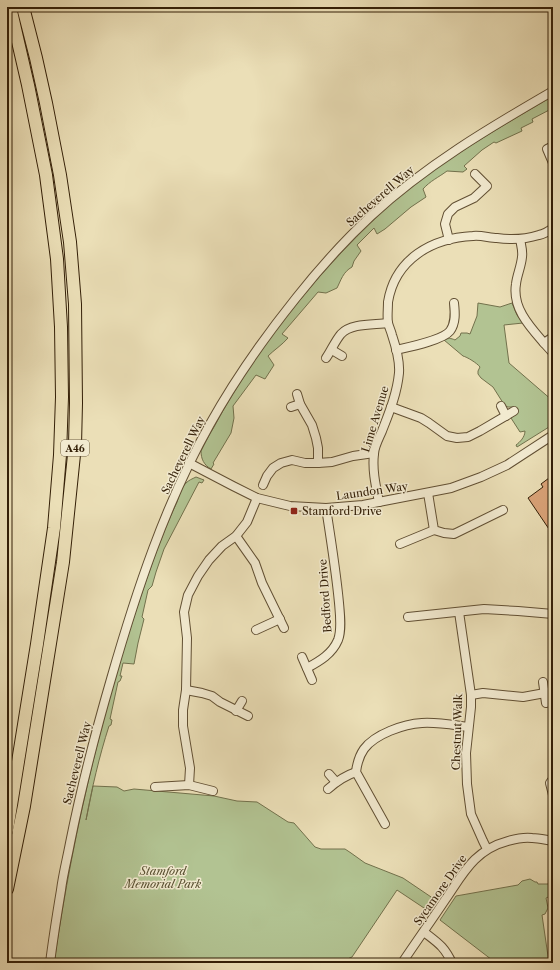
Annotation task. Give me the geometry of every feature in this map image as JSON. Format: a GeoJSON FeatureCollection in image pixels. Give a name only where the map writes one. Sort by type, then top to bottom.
{"type":"FeatureCollection","features":[{"type":"Feature","properties":{"kind":"highway","name":"A46"},"geometry":{"type":"LineString","coordinates":[[7,830],[54,528],[60,455],[62,397],[61,327],[57,259],[46,175],[28,85],[10,7]]}},
{"type":"Feature","properties":{"kind":"highway","name":"A46"},"geometry":{"type":"LineString","coordinates":[[7,889],[24,806],[63,562],[75,445],[76,403],[75,304],[70,242],[60,175],[46,103],[23,7]]}},
{"type":"Feature","properties":{"kind":"street","name":"Sacheverell Way"},"geometry":{"type":"LineString","coordinates":[[50,963],[61,888],[88,762],[119,649],[164,520],[189,463],[209,425],[251,357],[279,319],[338,249],[370,217],[417,177],[465,144],[553,91]]}},
{"type":"Feature","properties":{"kind":"street"},"geometry":{"type":"LineString","coordinates":[[553,146],[547,149],[553,162]]}},
{"type":"Feature","properties":{"kind":"street"},"geometry":{"type":"LineString","coordinates":[[448,240],[445,224],[448,214],[455,207],[474,198],[487,186],[475,174]]}},
{"type":"Feature","properties":{"kind":"street","name":"Lime Avenue"},"geometry":{"type":"LineString","coordinates":[[379,502],[375,478],[374,453],[391,408],[399,373],[396,350],[388,323],[388,305],[395,279],[404,265],[413,256],[422,250],[448,240],[475,236],[520,239],[540,235],[553,228]]}},
{"type":"Feature","properties":{"kind":"street"},"geometry":{"type":"LineString","coordinates":[[520,239],[522,255],[515,286],[516,298],[523,315],[544,344],[553,353]]}},
{"type":"Feature","properties":{"kind":"street"},"geometry":{"type":"LineString","coordinates":[[396,350],[433,340],[449,332],[454,319],[454,303]]}},
{"type":"Feature","properties":{"kind":"street"},"geometry":{"type":"LineString","coordinates":[[326,358],[341,334],[351,327],[388,323]]}},
{"type":"Feature","properties":{"kind":"street"},"geometry":{"type":"LineString","coordinates":[[544,344],[553,337]]}},
{"type":"Feature","properties":{"kind":"street"},"geometry":{"type":"LineString","coordinates":[[332,350],[342,356]]}},
{"type":"Feature","properties":{"kind":"street"},"geometry":{"type":"LineString","coordinates":[[297,394],[300,404],[312,425],[316,438],[318,463]]}},
{"type":"Feature","properties":{"kind":"street"},"geometry":{"type":"LineString","coordinates":[[291,407],[300,404]]}},
{"type":"Feature","properties":{"kind":"street"},"geometry":{"type":"LineString","coordinates":[[501,406],[506,416]]}},
{"type":"Feature","properties":{"kind":"street"},"geometry":{"type":"LineString","coordinates":[[391,408],[420,418],[447,436],[457,438],[468,436],[480,431],[514,411]]}},
{"type":"Feature","properties":{"kind":"street","name":"Laundon Way"},"geometry":{"type":"LineString","coordinates":[[189,463],[257,498],[290,506],[326,508],[363,505],[451,488],[481,477],[507,465],[553,435]]}},
{"type":"Feature","properties":{"kind":"street"},"geometry":{"type":"LineString","coordinates":[[263,485],[263,474],[281,463],[292,460],[305,463],[332,462],[353,456],[374,453]]}},
{"type":"Feature","properties":{"kind":"street"},"geometry":{"type":"LineString","coordinates":[[428,493],[434,530]]}},
{"type":"Feature","properties":{"kind":"street"},"geometry":{"type":"LineString","coordinates":[[189,785],[190,768],[183,726],[183,710],[186,690],[187,638],[184,612],[188,595],[198,576],[209,560],[222,546],[236,536],[246,522],[257,498]]}},
{"type":"Feature","properties":{"kind":"street","name":"Bedford Drive"},"geometry":{"type":"LineString","coordinates":[[307,668],[321,661],[332,652],[339,638],[340,622],[338,589],[326,508]]}},
{"type":"Feature","properties":{"kind":"street"},"geometry":{"type":"LineString","coordinates":[[400,544],[434,530],[454,534],[503,510]]}},
{"type":"Feature","properties":{"kind":"street"},"geometry":{"type":"LineString","coordinates":[[236,536],[255,563],[262,582],[284,628]]}},
{"type":"Feature","properties":{"kind":"street"},"geometry":{"type":"LineString","coordinates":[[408,617],[484,609],[553,614]]}},
{"type":"Feature","properties":{"kind":"street","name":"Chestnut Walk"},"geometry":{"type":"LineString","coordinates":[[459,612],[471,695],[466,753],[467,784],[471,814],[487,850]]}},
{"type":"Feature","properties":{"kind":"street"},"geometry":{"type":"LineString","coordinates":[[256,630],[280,619]]}},
{"type":"Feature","properties":{"kind":"street"},"geometry":{"type":"LineString","coordinates":[[302,657],[312,680]]}},
{"type":"Feature","properties":{"kind":"street"},"geometry":{"type":"LineString","coordinates":[[542,682],[546,703]]}},
{"type":"Feature","properties":{"kind":"street"},"geometry":{"type":"LineString","coordinates":[[186,690],[202,692],[212,696],[236,711],[248,716]]}},
{"type":"Feature","properties":{"kind":"street"},"geometry":{"type":"LineString","coordinates":[[471,695],[483,693],[523,697],[545,693]]}},
{"type":"Feature","properties":{"kind":"street"},"geometry":{"type":"LineString","coordinates":[[236,711],[242,701]]}},
{"type":"Feature","properties":{"kind":"street"},"geometry":{"type":"LineString","coordinates":[[385,824],[356,772],[357,764],[365,748],[372,741],[388,732],[404,726],[421,723],[440,723],[468,727]]}},
{"type":"Feature","properties":{"kind":"street"},"geometry":{"type":"LineString","coordinates":[[328,789],[347,775],[356,772]]}},
{"type":"Feature","properties":{"kind":"street"},"geometry":{"type":"LineString","coordinates":[[329,774],[336,782]]}},
{"type":"Feature","properties":{"kind":"street"},"geometry":{"type":"LineString","coordinates":[[542,781],[552,781],[553,795]]}},
{"type":"Feature","properties":{"kind":"street"},"geometry":{"type":"LineString","coordinates":[[155,787],[189,785],[213,791]]}},
{"type":"Feature","properties":{"kind":"street","name":"Sycamore Drive"},"geometry":{"type":"LineString","coordinates":[[402,963],[465,871],[475,859],[487,850],[499,844],[517,839],[531,838],[553,841]]}},
{"type":"Feature","properties":{"kind":"street"},"geometry":{"type":"LineString","coordinates":[[424,932],[441,945],[452,963]]}},
{"type":"Feature","properties":{"kind":"green space"},"geometry":{"type":"Polygon","coordinates":[[[553,96],[553,108],[532,119],[533,122],[521,128],[522,131],[496,143],[494,142],[482,150],[464,166],[467,169],[463,172],[447,171],[432,181],[423,189],[426,197],[377,234],[374,228],[357,245],[361,251],[352,267],[346,271],[337,288],[326,293],[318,292],[282,334],[288,338],[268,356],[274,365],[265,379],[256,375],[233,406],[234,418],[231,433],[211,469],[206,466],[202,459],[201,451],[240,382],[258,355],[301,298],[344,249],[383,211],[425,176],[504,125],[553,96]]]}},
{"type":"Feature","properties":{"kind":"green space"},"geometry":{"type":"Polygon","coordinates":[[[478,303],[500,307],[512,303],[517,315],[523,323],[504,325],[509,363],[553,401],[553,423],[517,447],[516,445],[521,441],[525,433],[525,431],[520,432],[511,418],[518,412],[514,407],[505,406],[493,387],[481,378],[478,374],[480,367],[479,365],[463,356],[444,340],[450,338],[455,340],[461,333],[470,334],[477,316],[478,303]]]}},
{"type":"Feature","properties":{"kind":"green space","name":"Stamford Memorial Park"},"geometry":{"type":"Polygon","coordinates":[[[196,477],[204,480],[202,483],[199,482],[164,549],[152,586],[148,590],[142,617],[144,619],[134,664],[123,663],[120,676],[122,676],[118,682],[110,719],[112,720],[111,725],[109,726],[99,761],[93,784],[86,820],[93,786],[117,787],[124,791],[134,789],[214,796],[237,801],[257,802],[288,822],[294,823],[315,847],[321,849],[345,849],[365,863],[403,878],[437,901],[430,912],[397,890],[352,957],[338,963],[54,963],[71,860],[82,809],[121,657],[154,558],[180,492],[189,480],[196,477]]]}},
{"type":"Feature","properties":{"kind":"green space"},"geometry":{"type":"Polygon","coordinates":[[[553,877],[553,895],[546,898],[548,908],[545,914],[542,915],[549,963],[496,963],[440,920],[456,896],[518,885],[522,881],[530,879],[538,884],[548,884],[553,877]]]}},
{"type":"Feature","properties":{"kind":"building"},"geometry":{"type":"Polygon","coordinates":[[[553,475],[553,535],[528,498],[543,487],[541,484],[553,475]]]}},
{"type":"Feature","properties":{"kind":"place","name":"Stamford Drive"},"geometry":{"type":"Point","coordinates":[294,511]}}]}
